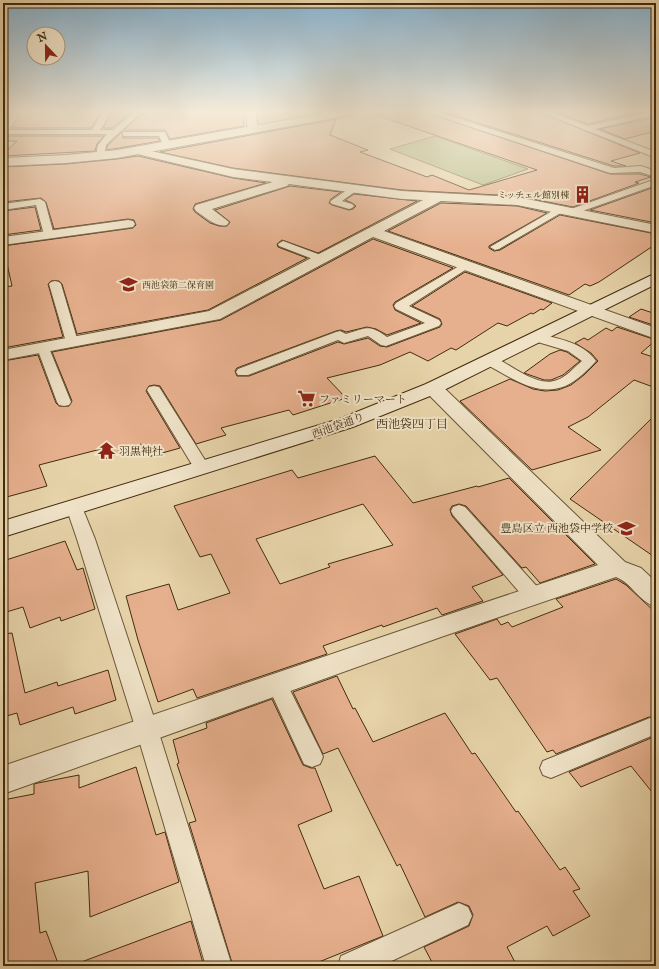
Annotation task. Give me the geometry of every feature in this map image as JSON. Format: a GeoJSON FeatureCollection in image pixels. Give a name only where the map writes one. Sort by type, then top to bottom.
{"type":"FeatureCollection","features":[{"type":"Feature","properties":{"kind":"street"},"geometry":{"type":"LineString","coordinates":[[3,162],[86,157]]}},
{"type":"Feature","properties":{"kind":"street"},"geometry":{"type":"LineString","coordinates":[[164,157],[233,173],[402,195],[517,200],[656,229]]}},
{"type":"Feature","properties":{"kind":"street"},"geometry":{"type":"LineString","coordinates":[[222,222],[201,208],[290,181]]}},
{"type":"Feature","properties":{"kind":"street"},"geometry":{"type":"LineString","coordinates":[[3,356],[214,315],[440,197]]}},
{"type":"Feature","properties":{"kind":"street"},"geometry":{"type":"LineString","coordinates":[[3,241],[128,224]]}},
{"type":"Feature","properties":{"kind":"street"},"geometry":{"type":"LineString","coordinates":[[373,232],[656,334]]}},
{"type":"Feature","properties":{"kind":"street","name":"西池袋通り"},"geometry":{"type":"LineString","coordinates":[[3,529],[346,423],[433,388],[656,278]]}},
{"type":"Feature","properties":{"kind":"street"},"geometry":{"type":"LineString","coordinates":[[433,388],[616,568],[632,574],[656,597]]}},
{"type":"Feature","properties":{"kind":"street"},"geometry":{"type":"LineString","coordinates":[[3,780],[616,568]]}},
{"type":"Feature","properties":{"kind":"lane"},"geometry":{"type":"LineString","coordinates":[[570,157],[613,171],[641,169],[656,174]]}},
{"type":"Feature","properties":{"kind":"lane"},"geometry":{"type":"LineString","coordinates":[[495,247],[567,210],[656,182]]}},
{"type":"Feature","properties":{"kind":"lane"},"geometry":{"type":"LineString","coordinates":[[349,206],[335,202],[353,189]]}},
{"type":"Feature","properties":{"kind":"lane"},"geometry":{"type":"LineString","coordinates":[[3,207],[40,202],[49,235]]}},
{"type":"Feature","properties":{"kind":"lane"},"geometry":{"type":"LineString","coordinates":[[283,244],[322,259]]}},
{"type":"Feature","properties":{"kind":"lane"},"geometry":{"type":"LineString","coordinates":[[243,372],[340,335],[344,339],[370,331],[386,342],[435,323],[400,306],[466,265]]}},
{"type":"Feature","properties":{"kind":"lane"},"geometry":{"type":"LineString","coordinates":[[56,284],[72,342]]}},
{"type":"Feature","properties":{"kind":"lane"},"geometry":{"type":"LineString","coordinates":[[489,360],[536,384],[554,386],[564,382],[589,361],[584,354],[578,351],[535,337]]}},
{"type":"Feature","properties":{"kind":"lane"},"geometry":{"type":"LineString","coordinates":[[43,348],[64,402]]}},
{"type":"Feature","properties":{"kind":"lane"},"geometry":{"type":"LineString","coordinates":[[154,390],[202,468]]}},
{"type":"Feature","properties":{"kind":"lane"},"geometry":{"type":"LineString","coordinates":[[74,507],[86,539],[147,730],[219,966]]}},
{"type":"Feature","properties":{"kind":"lane"},"geometry":{"type":"LineString","coordinates":[[459,511],[534,596]]}},
{"type":"Feature","properties":{"kind":"lane"},"geometry":{"type":"LineString","coordinates":[[277,684],[312,757]]}},
{"type":"Feature","properties":{"kind":"lane"},"geometry":{"type":"LineString","coordinates":[[551,768],[650,727]]}},
{"type":"Feature","properties":{"kind":"lane"},"geometry":{"type":"LineString","coordinates":[[352,966],[459,916]]}},
{"type":"Feature","properties":{"kind":"green space"},"geometry":{"type":"Polygon","coordinates":[[[411,157],[495,157],[528,169],[483,185],[411,157]]]}},
{"type":"Feature","properties":{"kind":"building"},"geometry":{"type":"Polygon","coordinates":[[[143,157],[233,178],[266,183],[195,204],[193,209],[195,212],[210,223],[219,226],[227,226],[230,222],[215,210],[290,186],[341,192],[331,199],[329,203],[349,210],[356,206],[345,200],[354,194],[417,201],[318,253],[282,240],[277,244],[278,247],[307,258],[208,310],[77,334],[62,284],[59,281],[51,281],[48,284],[63,337],[3,348],[3,287],[12,286],[3,246],[133,228],[136,225],[134,220],[128,219],[54,229],[46,202],[41,198],[3,202],[3,167],[66,164],[143,157]]]}},
{"type":"Feature","properties":{"kind":"building"},"geometry":{"type":"Polygon","coordinates":[[[184,157],[374,157],[427,177],[432,175],[469,190],[537,170],[500,157],[560,157],[610,174],[640,174],[651,177],[635,182],[639,183],[573,207],[517,196],[402,190],[233,168],[184,157]]]}},
{"type":"Feature","properties":{"kind":"building"},"geometry":{"type":"Polygon","coordinates":[[[586,157],[625,157],[611,161],[626,166],[614,166],[586,157]]]}},
{"type":"Feature","properties":{"kind":"building"},"geometry":{"type":"Polygon","coordinates":[[[652,188],[656,189],[656,223],[590,210],[652,188]]]}},
{"type":"Feature","properties":{"kind":"building"},"geometry":{"type":"Polygon","coordinates":[[[441,203],[517,206],[547,213],[489,246],[489,248],[494,251],[500,250],[560,215],[656,234],[656,244],[599,282],[590,286],[585,284],[569,295],[388,231],[441,203]]]}},
{"type":"Feature","properties":{"kind":"building"},"geometry":{"type":"Polygon","coordinates":[[[35,207],[41,230],[3,235],[3,211],[35,207]]]}},
{"type":"Feature","properties":{"kind":"building"},"geometry":{"type":"Polygon","coordinates":[[[373,239],[453,268],[395,302],[393,305],[395,310],[421,323],[387,335],[376,329],[367,327],[346,332],[341,330],[336,331],[237,368],[235,371],[237,376],[249,376],[338,342],[344,344],[368,338],[380,346],[387,347],[440,327],[442,324],[440,319],[412,306],[465,272],[552,303],[543,310],[541,309],[533,314],[531,313],[507,326],[498,323],[456,350],[451,348],[428,361],[410,352],[380,365],[327,378],[346,398],[293,415],[289,410],[221,428],[226,435],[196,444],[160,386],[149,386],[146,391],[180,448],[148,457],[141,444],[105,459],[101,449],[39,465],[47,486],[3,498],[3,361],[38,355],[56,403],[59,406],[69,406],[72,401],[52,352],[221,320],[373,239]]]}},
{"type":"Feature","properties":{"kind":"building"},"geometry":{"type":"Polygon","coordinates":[[[641,309],[656,314],[656,326],[629,317],[641,309]]]}},
{"type":"Feature","properties":{"kind":"building"},"geometry":{"type":"Polygon","coordinates":[[[617,327],[656,340],[641,353],[656,358],[656,388],[634,380],[588,417],[568,427],[601,450],[532,470],[460,401],[510,379],[533,389],[545,391],[558,390],[571,385],[598,361],[591,353],[575,343],[584,338],[588,340],[606,328],[612,331],[617,327]]]}},
{"type":"Feature","properties":{"kind":"building"},"geometry":{"type":"Polygon","coordinates":[[[560,350],[567,352],[580,361],[563,375],[551,380],[544,380],[524,373],[550,354],[560,350]]]}},
{"type":"Feature","properties":{"kind":"building"},"geometry":{"type":"Polygon","coordinates":[[[656,414],[656,558],[570,499],[656,414]]]}},
{"type":"Feature","properties":{"kind":"building"},"geometry":{"type":"Polygon","coordinates":[[[375,456],[413,503],[509,478],[595,564],[540,583],[526,567],[522,568],[466,506],[459,504],[452,506],[450,510],[452,516],[503,575],[472,587],[483,601],[442,615],[437,608],[383,627],[382,625],[323,646],[327,654],[197,698],[193,689],[158,702],[138,640],[126,596],[169,584],[178,610],[230,593],[211,554],[200,557],[174,506],[292,470],[298,478],[375,456]],[[363,504],[256,539],[280,584],[330,567],[328,564],[393,545],[363,504]]]}},
{"type":"Feature","properties":{"kind":"building"},"geometry":{"type":"Polygon","coordinates":[[[65,541],[77,570],[83,568],[95,609],[61,621],[60,617],[30,628],[23,607],[3,613],[3,561],[65,541]]]}},
{"type":"Feature","properties":{"kind":"building"},"geometry":{"type":"Polygon","coordinates":[[[616,579],[626,585],[656,613],[656,718],[649,717],[556,754],[553,750],[547,752],[497,678],[490,680],[455,634],[497,619],[501,625],[508,622],[512,627],[563,607],[556,599],[616,579]]]}},
{"type":"Feature","properties":{"kind":"building"},"geometry":{"type":"Polygon","coordinates":[[[12,633],[25,693],[57,682],[58,686],[108,670],[116,700],[75,714],[73,707],[20,725],[17,713],[3,717],[3,634],[12,633]]]}},
{"type":"Feature","properties":{"kind":"building"},"geometry":{"type":"Polygon","coordinates":[[[337,676],[353,709],[355,708],[373,742],[445,713],[472,754],[475,753],[516,812],[518,811],[560,870],[565,867],[580,889],[573,891],[590,916],[553,936],[547,926],[507,947],[517,966],[434,966],[424,947],[469,926],[473,915],[469,906],[458,902],[425,917],[400,864],[397,866],[338,748],[323,754],[293,692],[337,676]]]}},
{"type":"Feature","properties":{"kind":"building"},"geometry":{"type":"Polygon","coordinates":[[[272,699],[303,765],[315,768],[332,811],[298,825],[324,889],[359,876],[383,936],[309,966],[233,966],[189,823],[196,821],[177,764],[179,763],[173,740],[207,728],[206,723],[272,699]]]}},
{"type":"Feature","properties":{"kind":"building"},"geometry":{"type":"Polygon","coordinates":[[[656,736],[656,797],[631,766],[581,787],[569,772],[656,736]]]}},
{"type":"Feature","properties":{"kind":"building"},"geometry":{"type":"Polygon","coordinates":[[[136,767],[156,835],[165,832],[179,882],[90,917],[88,871],[35,883],[40,933],[46,931],[59,966],[3,966],[3,800],[34,794],[34,784],[38,783],[79,775],[79,788],[136,767]]]}},
{"type":"Feature","properties":{"kind":"building"},"geometry":{"type":"Polygon","coordinates":[[[191,921],[203,963],[195,966],[76,966],[76,964],[191,921]]]}},
{"type":"Feature","properties":{"kind":"place","name":"ミッチェル館別棟"},"geometry":{"type":"Point","coordinates":[582,195]}},
{"type":"Feature","properties":{"kind":"place","name":"西池袋第二保育園"},"geometry":{"type":"Point","coordinates":[129,285]}},
{"type":"Feature","properties":{"kind":"place","name":"ファミリーマート"},"geometry":{"type":"Point","coordinates":[306,399]}},
{"type":"Feature","properties":{"kind":"place","name":"羽黒神社"},"geometry":{"type":"Point","coordinates":[106,451]}},
{"type":"Feature","properties":{"kind":"place","name":"豊島区立 西池袋中学校"},"geometry":{"type":"Point","coordinates":[626,528]}},
{"type":"Feature","properties":{"kind":"district","name":"西池袋四丁目"},"geometry":{"type":"Point","coordinates":[412,424]}}]}
